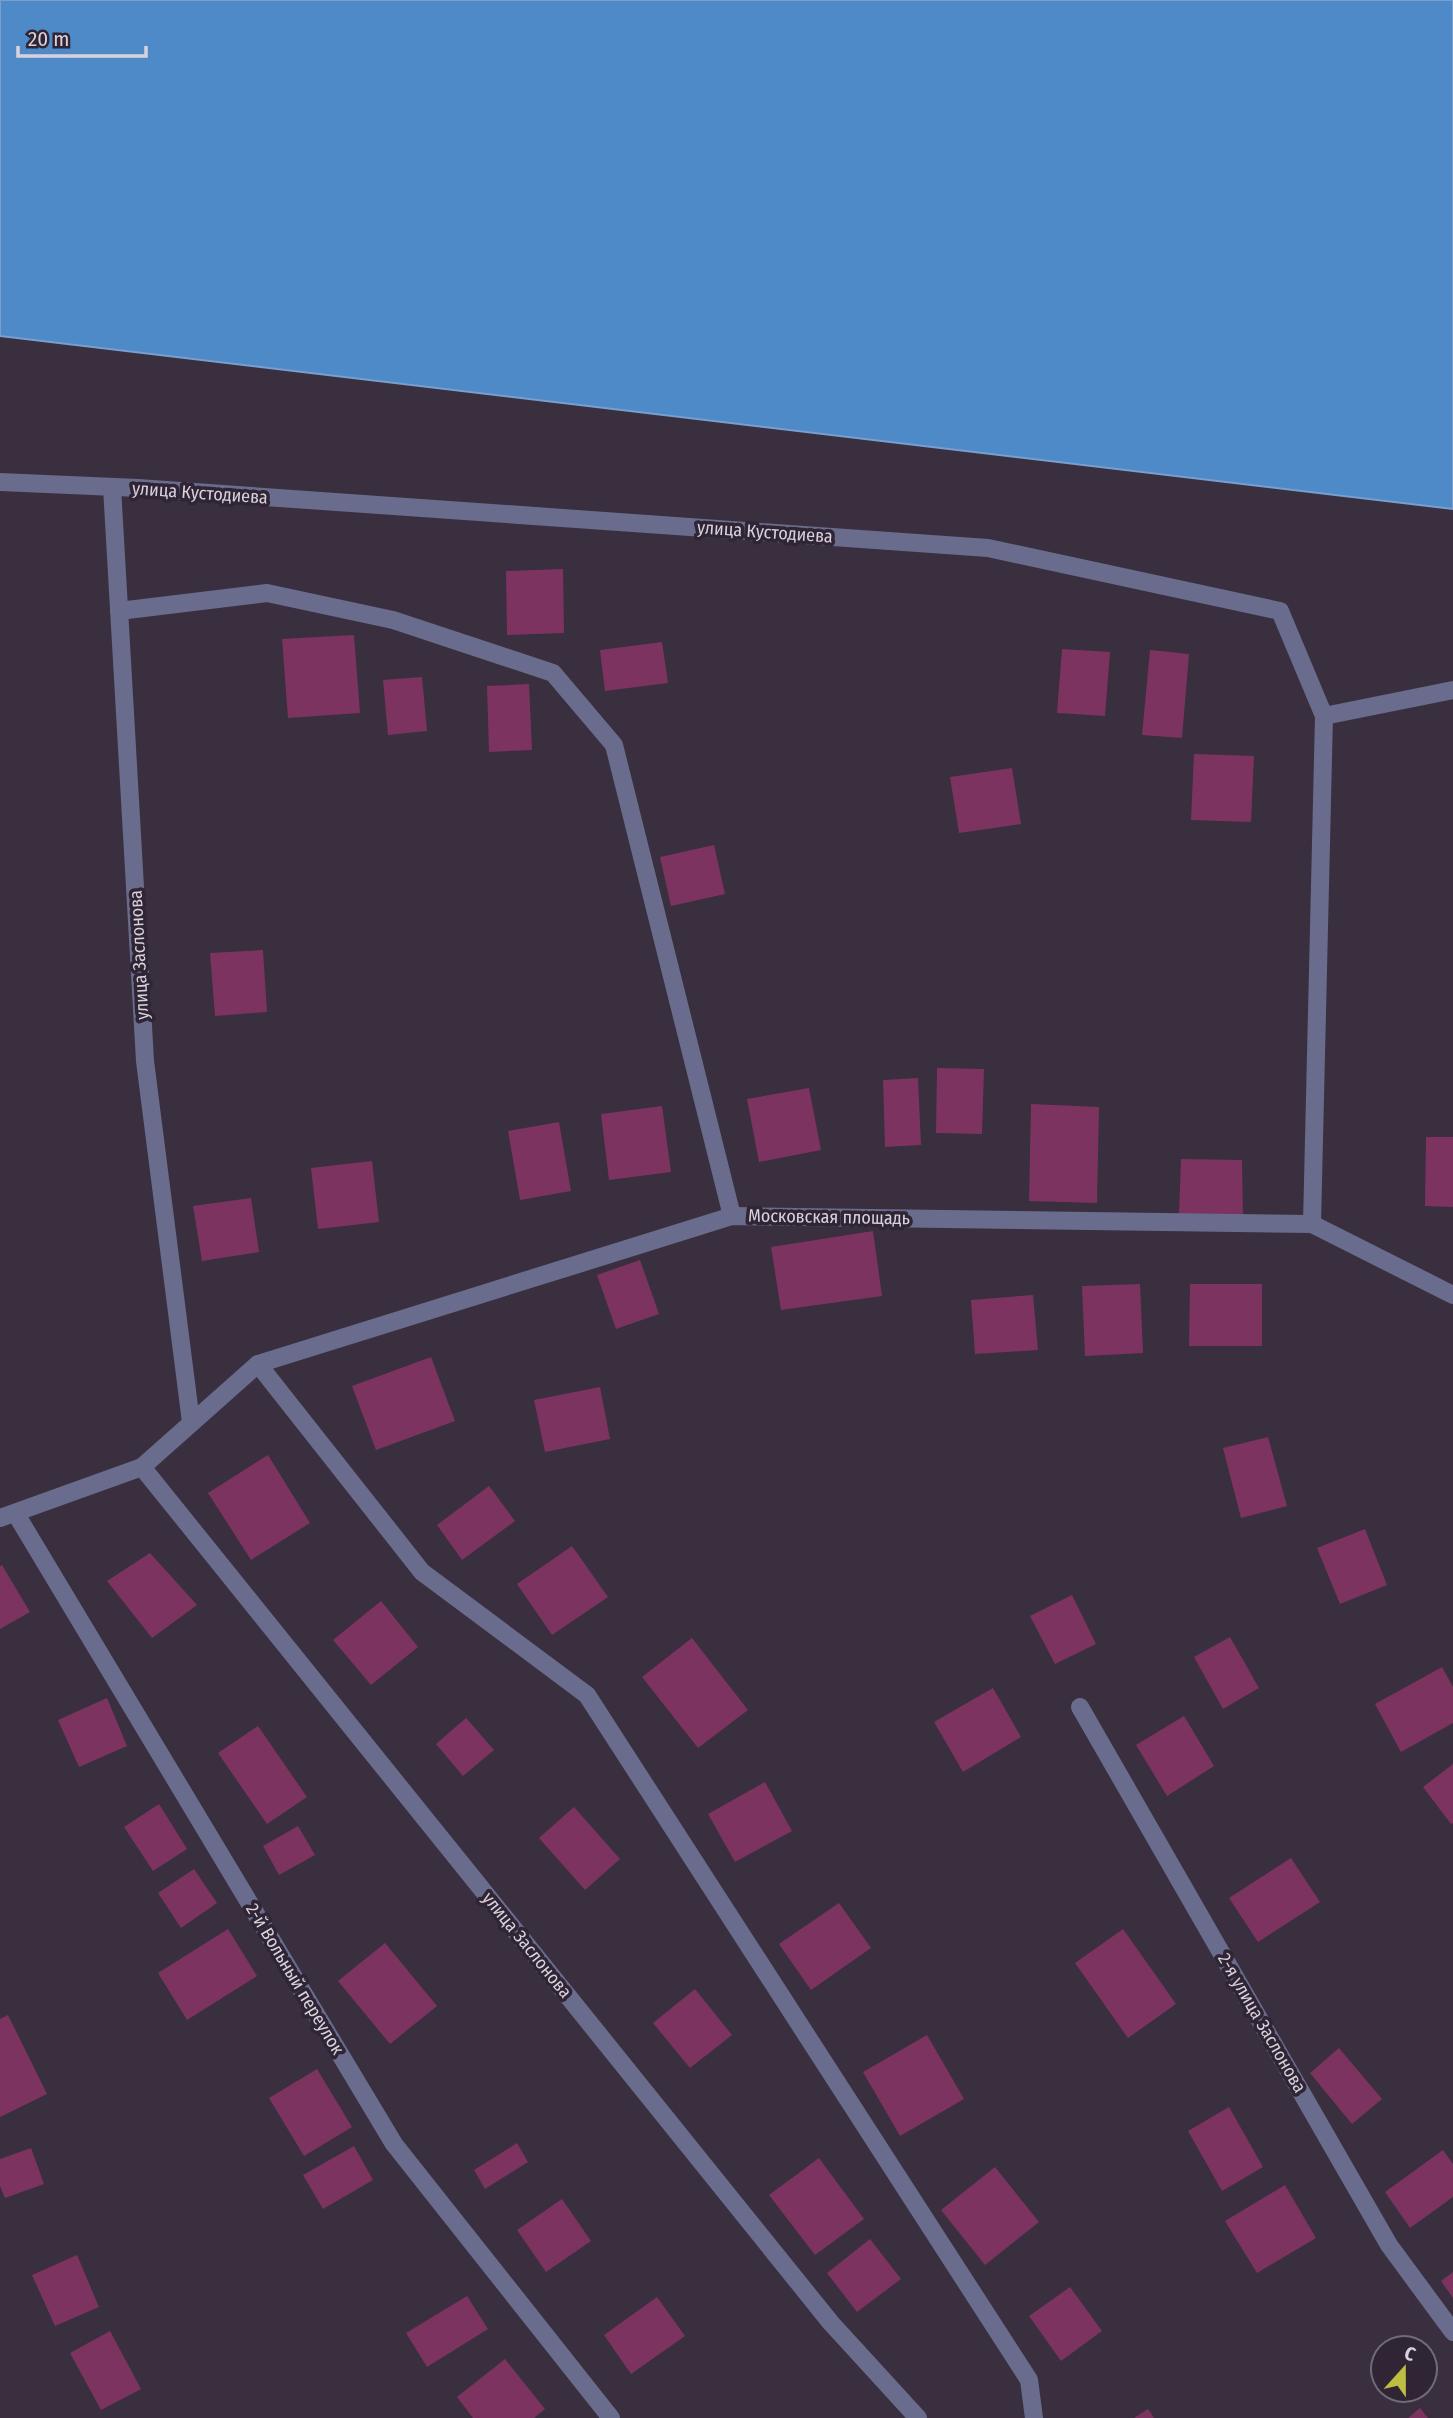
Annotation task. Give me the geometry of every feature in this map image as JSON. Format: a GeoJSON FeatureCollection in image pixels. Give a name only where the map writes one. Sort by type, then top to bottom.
{"type":"FeatureCollection","features":[{"type":"Feature","properties":{"kind":"street","name":"улица Кустодиева"},"geometry":{"type":"LineString","coordinates":[[0,482],[112,487],[988,548],[1280,611],[1324,716]]}},
{"type":"Feature","properties":{"kind":"street","name":"улица Заслонова"},"geometry":{"type":"LineString","coordinates":[[112,487],[145,1061],[191,1422]]}},
{"type":"Feature","properties":{"kind":"street"},"geometry":{"type":"LineString","coordinates":[[119,611],[267,593],[393,620],[553,673],[614,745],[732,1216]]}},
{"type":"Feature","properties":{"kind":"street"},"geometry":{"type":"LineString","coordinates":[[1312,1224],[1324,716],[1453,690]]}},
{"type":"Feature","properties":{"kind":"street","name":"Московская площадь"},"geometry":{"type":"LineString","coordinates":[[142,1467],[258,1364],[732,1216],[1312,1224],[1453,1295]]}},
{"type":"Feature","properties":{"kind":"street"},"geometry":{"type":"LineString","coordinates":[[258,1364],[422,1572],[587,1695],[1029,2380],[1034,2418]]}},
{"type":"Feature","properties":{"kind":"street","name":"улица Заслонова"},"geometry":{"type":"LineString","coordinates":[[142,1467],[831,2323],[918,2418]]}},
{"type":"Feature","properties":{"kind":"street"},"geometry":{"type":"LineString","coordinates":[[8,1516],[142,1467]]}},
{"type":"Feature","properties":{"kind":"street","name":"2-й Вольный переулок"},"geometry":{"type":"LineString","coordinates":[[8,1516],[394,2144],[611,2418]]}},
{"type":"Feature","properties":{"kind":"street","name":"2-я улица Заслонова"},"geometry":{"type":"LineString","coordinates":[[1080,1707],[1390,2245],[1453,2332]]}},
{"type":"Feature","properties":{"kind":"water"},"geometry":{"type":"Polygon","coordinates":[[[0,0],[1453,0],[1453,509],[0,336],[0,0]]]}},
{"type":"Feature","properties":{"kind":"building"},"geometry":{"type":"Polygon","coordinates":[[[563,569],[564,633],[507,635],[506,571],[563,569]]]}},
{"type":"Feature","properties":{"kind":"building"},"geometry":{"type":"Polygon","coordinates":[[[354,635],[360,713],[288,718],[282,639],[354,635]]]}},
{"type":"Feature","properties":{"kind":"building"},"geometry":{"type":"Polygon","coordinates":[[[662,642],[668,683],[605,691],[600,650],[662,642]]]}},
{"type":"Feature","properties":{"kind":"building"},"geometry":{"type":"Polygon","coordinates":[[[1062,649],[1110,652],[1105,716],[1057,713],[1062,649]]]}},
{"type":"Feature","properties":{"kind":"building"},"geometry":{"type":"Polygon","coordinates":[[[1150,650],[1189,654],[1182,738],[1142,735],[1150,650]]]}},
{"type":"Feature","properties":{"kind":"building"},"geometry":{"type":"Polygon","coordinates":[[[422,677],[427,731],[388,735],[383,680],[422,677]]]}},
{"type":"Feature","properties":{"kind":"building"},"geometry":{"type":"Polygon","coordinates":[[[529,684],[532,750],[489,752],[487,686],[529,684]]]}},
{"type":"Feature","properties":{"kind":"building"},"geometry":{"type":"Polygon","coordinates":[[[1194,754],[1254,756],[1251,822],[1191,820],[1194,754]]]}},
{"type":"Feature","properties":{"kind":"building"},"geometry":{"type":"Polygon","coordinates":[[[1012,768],[1021,824],[959,833],[950,777],[1012,768]]]}},
{"type":"Feature","properties":{"kind":"building"},"geometry":{"type":"Polygon","coordinates":[[[714,845],[725,894],[671,906],[660,857],[714,845]]]}},
{"type":"Feature","properties":{"kind":"building"},"geometry":{"type":"Polygon","coordinates":[[[263,950],[267,1012],[215,1016],[210,953],[263,950]]]}},
{"type":"Feature","properties":{"kind":"building"},"geometry":{"type":"Polygon","coordinates":[[[937,1068],[984,1069],[982,1134],[936,1133],[937,1068]]]}},
{"type":"Feature","properties":{"kind":"building"},"geometry":{"type":"Polygon","coordinates":[[[918,1078],[921,1145],[885,1147],[883,1080],[918,1078]]]}},
{"type":"Feature","properties":{"kind":"building"},"geometry":{"type":"Polygon","coordinates":[[[809,1088],[821,1150],[759,1162],[747,1099],[809,1088]]]}},
{"type":"Feature","properties":{"kind":"building"},"geometry":{"type":"Polygon","coordinates":[[[1031,1104],[1099,1107],[1097,1203],[1029,1201],[1031,1104]]]}},
{"type":"Feature","properties":{"kind":"building"},"geometry":{"type":"Polygon","coordinates":[[[662,1106],[671,1172],[609,1180],[601,1114],[662,1106]]]}},
{"type":"Feature","properties":{"kind":"building"},"geometry":{"type":"Polygon","coordinates":[[[559,1122],[571,1191],[520,1200],[508,1131],[559,1122]]]}},
{"type":"Feature","properties":{"kind":"building"},"geometry":{"type":"Polygon","coordinates":[[[1426,1137],[1453,1137],[1453,1207],[1425,1206],[1426,1137]]]}},
{"type":"Feature","properties":{"kind":"building"},"geometry":{"type":"Polygon","coordinates":[[[1181,1159],[1242,1160],[1243,1217],[1179,1214],[1181,1159]]]}},
{"type":"Feature","properties":{"kind":"building"},"geometry":{"type":"Polygon","coordinates":[[[372,1161],[379,1222],[318,1229],[311,1168],[372,1161]]]}},
{"type":"Feature","properties":{"kind":"building"},"geometry":{"type":"Polygon","coordinates":[[[251,1198],[259,1252],[202,1261],[193,1206],[251,1198]]]}},
{"type":"Feature","properties":{"kind":"building"},"geometry":{"type":"Polygon","coordinates":[[[873,1231],[882,1296],[781,1310],[771,1247],[873,1231]]]}},
{"type":"Feature","properties":{"kind":"building"},"geometry":{"type":"Polygon","coordinates":[[[640,1260],[659,1314],[616,1329],[597,1275],[640,1260]]]}},
{"type":"Feature","properties":{"kind":"building"},"geometry":{"type":"Polygon","coordinates":[[[1140,1284],[1143,1353],[1085,1356],[1082,1286],[1140,1284]]]}},
{"type":"Feature","properties":{"kind":"building"},"geometry":{"type":"Polygon","coordinates":[[[1190,1284],[1262,1284],[1262,1346],[1189,1346],[1190,1284]]]}},
{"type":"Feature","properties":{"kind":"building"},"geometry":{"type":"Polygon","coordinates":[[[1033,1295],[1038,1350],[975,1354],[971,1300],[1033,1295]]]}},
{"type":"Feature","properties":{"kind":"building"},"geometry":{"type":"Polygon","coordinates":[[[431,1357],[455,1421],[376,1450],[352,1386],[431,1357]]]}},
{"type":"Feature","properties":{"kind":"building"},"geometry":{"type":"Polygon","coordinates":[[[600,1387],[610,1439],[545,1452],[534,1400],[600,1387]]]}},
{"type":"Feature","properties":{"kind":"building"},"geometry":{"type":"Polygon","coordinates":[[[1268,1437],[1287,1506],[1241,1518],[1223,1448],[1268,1437]]]}},
{"type":"Feature","properties":{"kind":"building"},"geometry":{"type":"Polygon","coordinates":[[[268,1455],[310,1523],[251,1560],[208,1493],[268,1455]]]}},
{"type":"Feature","properties":{"kind":"building"},"geometry":{"type":"Polygon","coordinates":[[[489,1486],[515,1521],[462,1560],[437,1525],[489,1486]]]}},
{"type":"Feature","properties":{"kind":"building"},"geometry":{"type":"Polygon","coordinates":[[[1365,1529],[1387,1585],[1340,1604],[1317,1548],[1365,1529]]]}},
{"type":"Feature","properties":{"kind":"building"},"geometry":{"type":"Polygon","coordinates":[[[572,1546],[608,1597],[552,1635],[517,1584],[572,1546]]]}},
{"type":"Feature","properties":{"kind":"building"},"geometry":{"type":"Polygon","coordinates":[[[150,1553],[197,1605],[152,1638],[107,1581],[150,1553]]]}},
{"type":"Feature","properties":{"kind":"building"},"geometry":{"type":"Polygon","coordinates":[[[2,1565],[30,1612],[0,1629],[0,1566],[2,1565]]]}},
{"type":"Feature","properties":{"kind":"building"},"geometry":{"type":"Polygon","coordinates":[[[1072,1595],[1096,1644],[1055,1664],[1030,1616],[1072,1595]]]}},
{"type":"Feature","properties":{"kind":"building"},"geometry":{"type":"Polygon","coordinates":[[[381,1601],[418,1647],[371,1685],[333,1640],[381,1601]]]}},
{"type":"Feature","properties":{"kind":"building"},"geometry":{"type":"Polygon","coordinates":[[[1230,1637],[1259,1688],[1223,1709],[1194,1657],[1230,1637]]]}},
{"type":"Feature","properties":{"kind":"building"},"geometry":{"type":"Polygon","coordinates":[[[692,1638],[748,1710],[698,1748],[642,1677],[692,1638]]]}},
{"type":"Feature","properties":{"kind":"building"},"geometry":{"type":"Polygon","coordinates":[[[1442,1667],[1453,1687],[1453,1723],[1401,1752],[1375,1704],[1442,1667]]]}},
{"type":"Feature","properties":{"kind":"building"},"geometry":{"type":"Polygon","coordinates":[[[993,1688],[1021,1737],[963,1772],[934,1722],[993,1688]]]}},
{"type":"Feature","properties":{"kind":"building"},"geometry":{"type":"Polygon","coordinates":[[[107,1698],[127,1746],[79,1767],[58,1720],[107,1698]]]}},
{"type":"Feature","properties":{"kind":"building"},"geometry":{"type":"Polygon","coordinates":[[[1184,1716],[1214,1766],[1167,1796],[1136,1745],[1184,1716]]]}},
{"type":"Feature","properties":{"kind":"building"},"geometry":{"type":"Polygon","coordinates":[[[466,1718],[494,1750],[463,1776],[436,1744],[466,1718]]]}},
{"type":"Feature","properties":{"kind":"building"},"geometry":{"type":"Polygon","coordinates":[[[258,1726],[307,1797],[267,1824],[218,1753],[258,1726]]]}},
{"type":"Feature","properties":{"kind":"building"},"geometry":{"type":"Polygon","coordinates":[[[1453,1764],[1453,1823],[1451,1824],[1423,1787],[1453,1764]]]}},
{"type":"Feature","properties":{"kind":"building"},"geometry":{"type":"Polygon","coordinates":[[[765,1782],[792,1831],[735,1862],[708,1814],[765,1782]]]}},
{"type":"Feature","properties":{"kind":"building"},"geometry":{"type":"Polygon","coordinates":[[[159,1804],[187,1849],[153,1871],[124,1827],[159,1804]]]}},
{"type":"Feature","properties":{"kind":"building"},"geometry":{"type":"Polygon","coordinates":[[[574,1807],[620,1859],[585,1890],[539,1838],[574,1807]]]}},
{"type":"Feature","properties":{"kind":"building"},"geometry":{"type":"Polygon","coordinates":[[[298,1826],[315,1855],[279,1875],[263,1846],[298,1826]]]}},
{"type":"Feature","properties":{"kind":"building"},"geometry":{"type":"Polygon","coordinates":[[[1291,1858],[1320,1902],[1258,1942],[1229,1898],[1291,1858]]]}},
{"type":"Feature","properties":{"kind":"building"},"geometry":{"type":"Polygon","coordinates":[[[194,1869],[217,1903],[181,1928],[158,1893],[194,1869]]]}},
{"type":"Feature","properties":{"kind":"building"},"geometry":{"type":"Polygon","coordinates":[[[839,1903],[871,1948],[811,1990],[779,1944],[839,1903]]]}},
{"type":"Feature","properties":{"kind":"building"},"geometry":{"type":"Polygon","coordinates":[[[228,1929],[257,1976],[187,2020],[158,1973],[228,1929]]]}},
{"type":"Feature","properties":{"kind":"building"},"geometry":{"type":"Polygon","coordinates":[[[1123,1929],[1176,2004],[1128,2038],[1075,1963],[1123,1929]]]}},
{"type":"Feature","properties":{"kind":"building"},"geometry":{"type":"Polygon","coordinates":[[[385,1943],[437,2006],[390,2044],[338,1981],[385,1943]]]}},
{"type":"Feature","properties":{"kind":"building"},"geometry":{"type":"Polygon","coordinates":[[[695,1989],[732,2035],[690,2068],[653,2023],[695,1989]]]}},
{"type":"Feature","properties":{"kind":"building"},"geometry":{"type":"Polygon","coordinates":[[[8,2015],[47,2094],[0,2117],[0,2019],[8,2015]]]}},
{"type":"Feature","properties":{"kind":"building"},"geometry":{"type":"Polygon","coordinates":[[[927,2035],[964,2099],[900,2136],[863,2072],[927,2035]]]}},
{"type":"Feature","properties":{"kind":"building"},"geometry":{"type":"Polygon","coordinates":[[[1339,2048],[1382,2099],[1352,2124],[1310,2073],[1339,2048]]]}},
{"type":"Feature","properties":{"kind":"building"},"geometry":{"type":"Polygon","coordinates":[[[317,2069],[352,2127],[304,2156],[269,2098],[317,2069]]]}},
{"type":"Feature","properties":{"kind":"building"},"geometry":{"type":"Polygon","coordinates":[[[1229,2107],[1263,2167],[1222,2191],[1188,2131],[1229,2107]]]}},
{"type":"Feature","properties":{"kind":"building"},"geometry":{"type":"Polygon","coordinates":[[[517,2143],[528,2162],[485,2189],[474,2170],[517,2143]]]}},
{"type":"Feature","properties":{"kind":"building"},"geometry":{"type":"Polygon","coordinates":[[[354,2146],[373,2180],[323,2209],[303,2175],[354,2146]]]}},
{"type":"Feature","properties":{"kind":"building"},"geometry":{"type":"Polygon","coordinates":[[[31,2148],[44,2184],[5,2198],[0,2186],[0,2159],[31,2148]]]}},
{"type":"Feature","properties":{"kind":"building"},"geometry":{"type":"Polygon","coordinates":[[[1443,2150],[1453,2164],[1453,2197],[1410,2228],[1385,2192],[1443,2150]]]}},
{"type":"Feature","properties":{"kind":"building"},"geometry":{"type":"Polygon","coordinates":[[[819,2158],[864,2219],[815,2255],[769,2195],[819,2158]]]}},
{"type":"Feature","properties":{"kind":"building"},"geometry":{"type":"Polygon","coordinates":[[[995,2167],[1039,2222],[985,2265],[941,2210],[995,2167]]]}},
{"type":"Feature","properties":{"kind":"building"},"geometry":{"type":"Polygon","coordinates":[[[1285,2185],[1316,2238],[1257,2273],[1225,2221],[1285,2185]]]}},
{"type":"Feature","properties":{"kind":"building"},"geometry":{"type":"Polygon","coordinates":[[[562,2199],[591,2241],[546,2272],[517,2230],[562,2199]]]}},
{"type":"Feature","properties":{"kind":"building"},"geometry":{"type":"Polygon","coordinates":[[[870,2239],[901,2279],[857,2312],[827,2273],[870,2239]]]}},
{"type":"Feature","properties":{"kind":"building"},"geometry":{"type":"Polygon","coordinates":[[[77,2255],[99,2307],[55,2326],[32,2275],[77,2255]]]}},
{"type":"Feature","properties":{"kind":"building"},"geometry":{"type":"Polygon","coordinates":[[[1453,2272],[1453,2298],[1441,2281],[1453,2272]]]}},
{"type":"Feature","properties":{"kind":"building"},"geometry":{"type":"Polygon","coordinates":[[[1070,2287],[1102,2331],[1061,2361],[1029,2316],[1070,2287]]]}},
{"type":"Feature","properties":{"kind":"building"},"geometry":{"type":"Polygon","coordinates":[[[467,2296],[488,2329],[427,2367],[406,2333],[467,2296]]]}},
{"type":"Feature","properties":{"kind":"building"},"geometry":{"type":"Polygon","coordinates":[[[657,2297],[685,2336],[631,2374],[604,2335],[657,2297]]]}},
{"type":"Feature","properties":{"kind":"building"},"geometry":{"type":"Polygon","coordinates":[[[110,2331],[141,2389],[101,2410],[70,2353],[110,2331]]]}},
{"type":"Feature","properties":{"kind":"building"},"geometry":{"type":"Polygon","coordinates":[[[505,2359],[545,2409],[534,2418],[473,2418],[457,2397],[505,2359]]]}},
{"type":"Feature","properties":{"kind":"building"},"geometry":{"type":"Polygon","coordinates":[[[1420,2408],[1428,2418],[1408,2418],[1420,2408]]]}},
{"type":"Feature","properties":{"kind":"building"},"geometry":{"type":"Polygon","coordinates":[[[1148,2409],[1154,2418],[1134,2418],[1148,2409]]]}}]}
